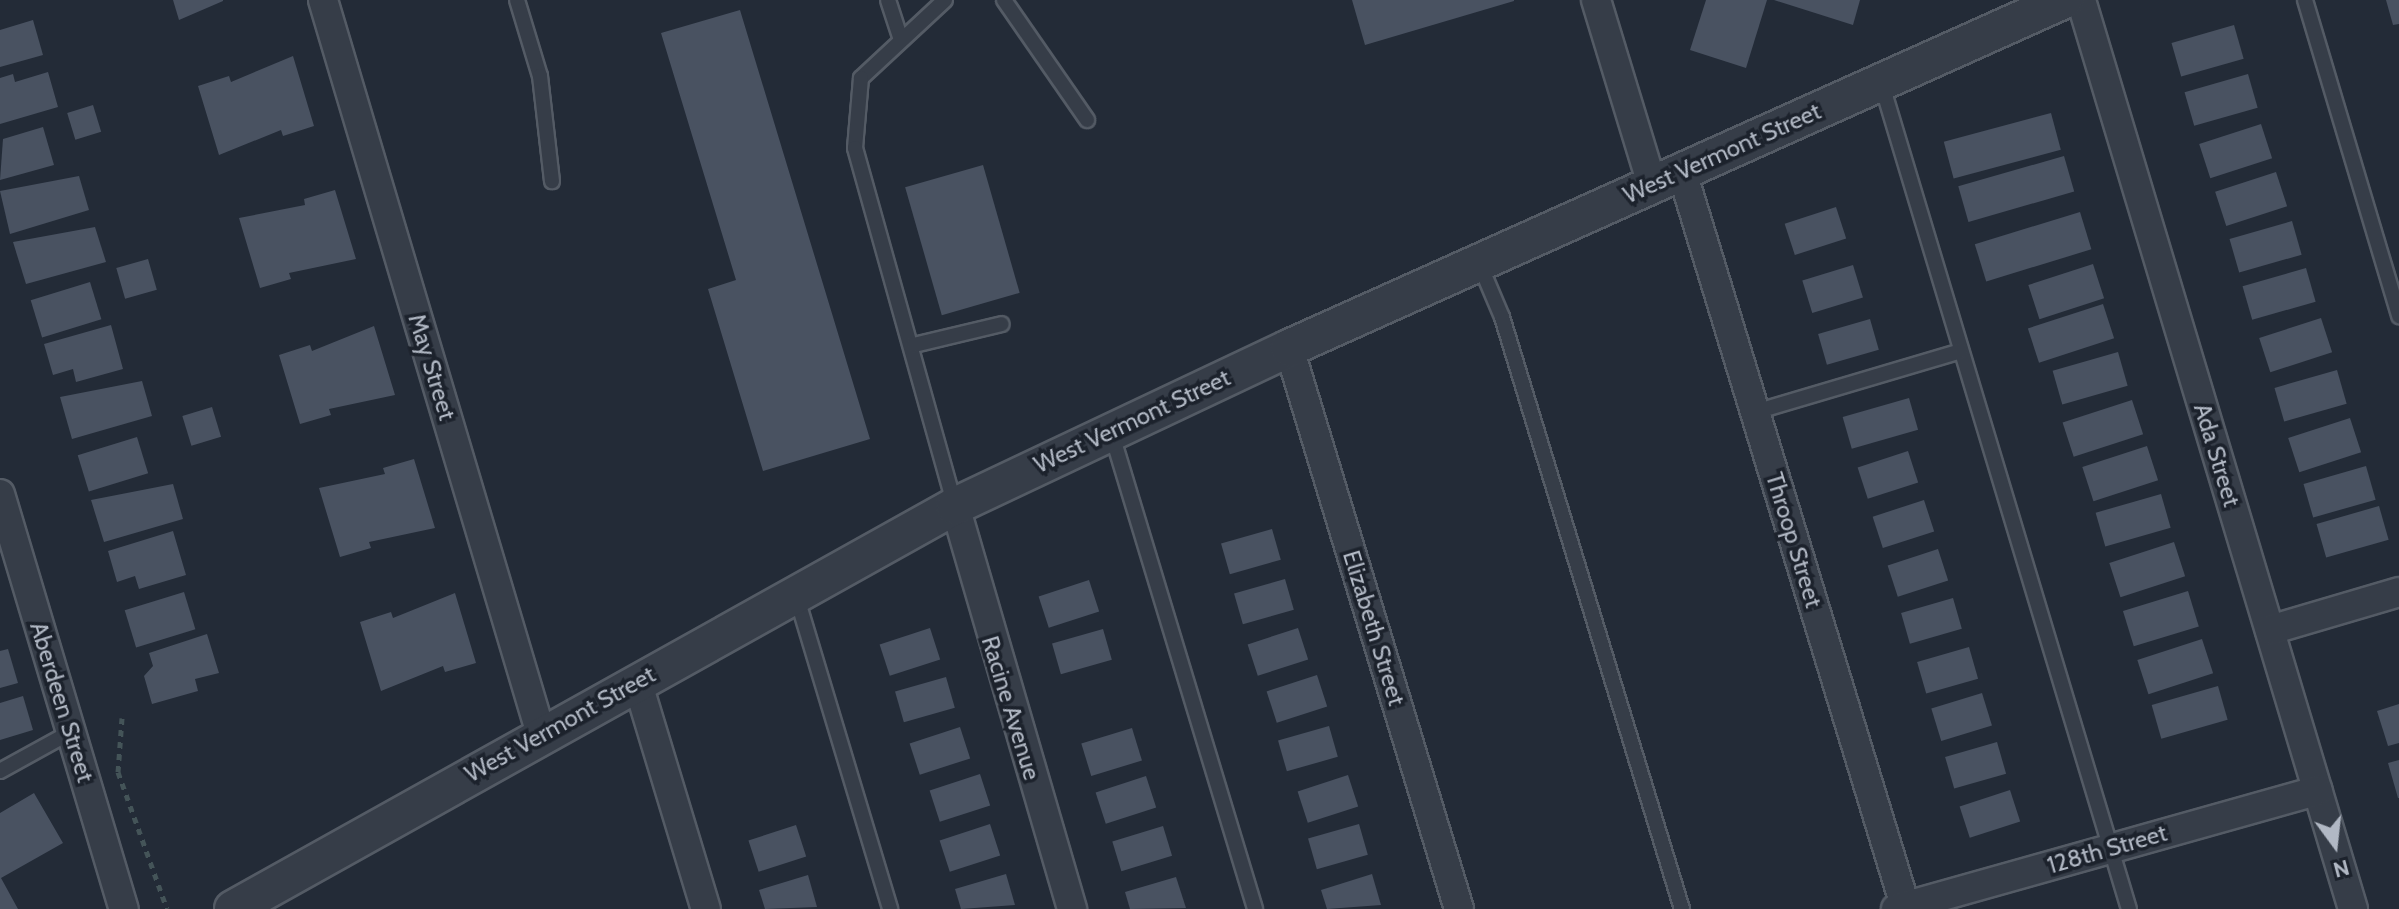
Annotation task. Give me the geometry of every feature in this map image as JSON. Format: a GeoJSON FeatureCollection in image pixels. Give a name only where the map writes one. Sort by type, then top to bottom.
{"type":"FeatureCollection","features":[{"type":"Feature","properties":{"kind":"street","name":"May Street"},"geometry":{"type":"LineString","coordinates":[[323,0],[541,734]]}},
{"type":"Feature","properties":{"kind":"street","name":"Throop Street"},"geometry":{"type":"LineString","coordinates":[[1596,0],[1755,412],[1902,908]]}},
{"type":"Feature","properties":{"kind":"street","name":"West Vermont Street"},"geometry":{"type":"LineString","coordinates":[[233,909],[541,734],[955,506],[1110,429],[2064,0]]}},
{"type":"Feature","properties":{"kind":"street","name":"Ada Street"},"geometry":{"type":"LineString","coordinates":[[2081,0],[2353,909]]}},
{"type":"Feature","properties":{"kind":"street","name":"Elizabeth Street"},"geometry":{"type":"LineString","coordinates":[[1289,348],[1459,909]]}},
{"type":"Feature","properties":{"kind":"street","name":"Aberdeen Street"},"geometry":{"type":"LineString","coordinates":[[0,494],[124,909]]}},
{"type":"Feature","properties":{"kind":"street","name":"Racine Avenue"},"geometry":{"type":"LineString","coordinates":[[955,506],[1072,909]]}},
{"type":"Feature","properties":{"kind":"street"},"geometry":{"type":"LineString","coordinates":[[2270,630],[2399,592]]}},
{"type":"Feature","properties":{"kind":"street"},"geometry":{"type":"LineString","coordinates":[[637,681],[706,909]]}},
{"type":"Feature","properties":{"kind":"street","name":"128th Street"},"geometry":{"type":"LineString","coordinates":[[1902,908],[2318,790]]}},
{"type":"Feature","properties":{"kind":"lane"},"geometry":{"type":"LineString","coordinates":[[517,0],[540,76],[552,181]]}},
{"type":"Feature","properties":{"kind":"lane"},"geometry":{"type":"LineString","coordinates":[[888,0],[901,40]]}},
{"type":"Feature","properties":{"kind":"lane"},"geometry":{"type":"LineString","coordinates":[[945,0],[861,78],[855,148],[914,345],[955,506]]}},
{"type":"Feature","properties":{"kind":"lane"},"geometry":{"type":"LineString","coordinates":[[1004,0],[1087,120]]}},
{"type":"Feature","properties":{"kind":"lane"},"geometry":{"type":"LineString","coordinates":[[2305,0],[2399,316]]}},
{"type":"Feature","properties":{"kind":"lane"},"geometry":{"type":"LineString","coordinates":[[1881,80],[2129,909]]}},
{"type":"Feature","properties":{"kind":"lane"},"geometry":{"type":"LineString","coordinates":[[1479,262],[1502,317],[1682,909]]}},
{"type":"Feature","properties":{"kind":"lane"},"geometry":{"type":"LineString","coordinates":[[914,345],[1002,324]]}},
{"type":"Feature","properties":{"kind":"lane"},"geometry":{"type":"LineString","coordinates":[[1755,412],[1961,351]]}},
{"type":"Feature","properties":{"kind":"lane"},"geometry":{"type":"LineString","coordinates":[[1110,429],[1255,909]]}},
{"type":"Feature","properties":{"kind":"lane"},"geometry":{"type":"LineString","coordinates":[[796,594],[890,909]]}},
{"type":"Feature","properties":{"kind":"lane"},"geometry":{"type":"LineString","coordinates":[[0,771],[71,732]]}},
{"type":"Feature","properties":{"kind":"path"},"geometry":{"type":"LineString","coordinates":[[122,718],[118,772],[167,909]]}},
{"type":"Feature","properties":{"kind":"building"},"geometry":{"type":"Polygon","coordinates":[[[173,0],[223,0],[223,1],[179,20],[173,0]]]}},
{"type":"Feature","properties":{"kind":"building"},"geometry":{"type":"Polygon","coordinates":[[[1352,0],[1514,0],[1514,1],[1365,45],[1352,0]]]}},
{"type":"Feature","properties":{"kind":"building"},"geometry":{"type":"Polygon","coordinates":[[[1706,0],[1767,0],[1746,68],[1690,50],[1706,0]]]}},
{"type":"Feature","properties":{"kind":"building"},"geometry":{"type":"Polygon","coordinates":[[[1774,0],[1860,0],[1853,25],[1774,0]]]}},
{"type":"Feature","properties":{"kind":"building"},"geometry":{"type":"Polygon","coordinates":[[[2386,0],[2399,0],[2399,24],[2393,25],[2386,0]]]}},
{"type":"Feature","properties":{"kind":"building"},"geometry":{"type":"Polygon","coordinates":[[[740,10],[870,439],[763,471],[708,289],[736,280],[661,33],[740,10]]]}},
{"type":"Feature","properties":{"kind":"building"},"geometry":{"type":"Polygon","coordinates":[[[33,20],[43,55],[0,67],[0,30],[33,20]]]}},
{"type":"Feature","properties":{"kind":"building"},"geometry":{"type":"Polygon","coordinates":[[[2234,25],[2244,59],[2181,77],[2172,43],[2234,25]]]}},
{"type":"Feature","properties":{"kind":"building"},"geometry":{"type":"Polygon","coordinates":[[[293,56],[314,126],[283,136],[281,130],[219,155],[198,86],[229,76],[231,82],[293,56]]]}},
{"type":"Feature","properties":{"kind":"building"},"geometry":{"type":"Polygon","coordinates":[[[48,72],[58,107],[0,124],[0,78],[13,74],[15,82],[48,72]]]}},
{"type":"Feature","properties":{"kind":"building"},"geometry":{"type":"Polygon","coordinates":[[[2248,74],[2258,108],[2194,126],[2185,92],[2248,74]]]}},
{"type":"Feature","properties":{"kind":"building"},"geometry":{"type":"Polygon","coordinates":[[[93,105],[101,132],[75,140],[67,113],[93,105]]]}},
{"type":"Feature","properties":{"kind":"building"},"geometry":{"type":"Polygon","coordinates":[[[2051,113],[2061,150],[1954,178],[1944,142],[2051,113]]]}},
{"type":"Feature","properties":{"kind":"building"},"geometry":{"type":"Polygon","coordinates":[[[2261,124],[2272,158],[2210,178],[2199,144],[2261,124]]]}},
{"type":"Feature","properties":{"kind":"building"},"geometry":{"type":"Polygon","coordinates":[[[43,127],[54,165],[0,180],[3,139],[43,127]]]}},
{"type":"Feature","properties":{"kind":"building"},"geometry":{"type":"Polygon","coordinates":[[[2064,156],[2074,192],[1968,222],[1958,186],[2064,156]]]}},
{"type":"Feature","properties":{"kind":"building"},"geometry":{"type":"Polygon","coordinates":[[[983,165],[1020,293],[942,315],[905,187],[983,165]]]}},
{"type":"Feature","properties":{"kind":"building"},"geometry":{"type":"Polygon","coordinates":[[[2276,172],[2287,206],[2226,226],[2215,192],[2276,172]]]}},
{"type":"Feature","properties":{"kind":"building"},"geometry":{"type":"Polygon","coordinates":[[[79,176],[89,210],[10,234],[0,191],[79,176]]]}},
{"type":"Feature","properties":{"kind":"building"},"geometry":{"type":"Polygon","coordinates":[[[335,190],[356,259],[289,273],[291,279],[260,288],[239,218],[305,205],[304,199],[335,190]]]}},
{"type":"Feature","properties":{"kind":"building"},"geometry":{"type":"Polygon","coordinates":[[[1836,207],[1846,238],[1795,255],[1785,224],[1836,207]]]}},
{"type":"Feature","properties":{"kind":"building"},"geometry":{"type":"Polygon","coordinates":[[[2080,212],[2091,249],[1986,281],[1975,244],[2080,212]]]}},
{"type":"Feature","properties":{"kind":"building"},"geometry":{"type":"Polygon","coordinates":[[[2292,221],[2302,255],[2239,273],[2230,239],[2292,221]]]}},
{"type":"Feature","properties":{"kind":"building"},"geometry":{"type":"Polygon","coordinates":[[[95,227],[106,262],[26,284],[13,242],[95,227]]]}},
{"type":"Feature","properties":{"kind":"building"},"geometry":{"type":"Polygon","coordinates":[[[148,259],[157,290],[125,299],[116,268],[148,259]]]}},
{"type":"Feature","properties":{"kind":"building"},"geometry":{"type":"Polygon","coordinates":[[[2093,264],[2104,298],[2039,319],[2028,285],[2093,264]]]}},
{"type":"Feature","properties":{"kind":"building"},"geometry":{"type":"Polygon","coordinates":[[[1853,265],[1863,298],[1812,313],[1802,280],[1853,265]]]}},
{"type":"Feature","properties":{"kind":"building"},"geometry":{"type":"Polygon","coordinates":[[[2306,268],[2316,302],[2252,320],[2243,286],[2306,268]]]}},
{"type":"Feature","properties":{"kind":"building"},"geometry":{"type":"Polygon","coordinates":[[[90,282],[101,319],[42,337],[31,300],[90,282]]]}},
{"type":"Feature","properties":{"kind":"building"},"geometry":{"type":"Polygon","coordinates":[[[2103,304],[2114,338],[2039,363],[2028,328],[2103,304]]]}},
{"type":"Feature","properties":{"kind":"building"},"geometry":{"type":"Polygon","coordinates":[[[2321,318],[2332,352],[2270,372],[2259,338],[2321,318]]]}},
{"type":"Feature","properties":{"kind":"building"},"geometry":{"type":"Polygon","coordinates":[[[1870,319],[1879,350],[1827,365],[1818,334],[1870,319]]]}},
{"type":"Feature","properties":{"kind":"building"},"geometry":{"type":"Polygon","coordinates":[[[111,325],[123,369],[76,382],[73,369],[53,375],[44,344],[111,325]]]}},
{"type":"Feature","properties":{"kind":"building"},"geometry":{"type":"Polygon","coordinates":[[[374,326],[395,395],[329,409],[331,415],[300,424],[279,355],[310,345],[312,351],[374,326]]]}},
{"type":"Feature","properties":{"kind":"building"},"geometry":{"type":"Polygon","coordinates":[[[2118,352],[2128,386],[2062,404],[2053,371],[2118,352]]]}},
{"type":"Feature","properties":{"kind":"building"},"geometry":{"type":"Polygon","coordinates":[[[2337,370],[2347,404],[2284,422],[2275,388],[2337,370]]]}},
{"type":"Feature","properties":{"kind":"building"},"geometry":{"type":"Polygon","coordinates":[[[142,381],[152,416],[72,439],[60,397],[142,381]]]}},
{"type":"Feature","properties":{"kind":"building"},"geometry":{"type":"Polygon","coordinates":[[[1909,398],[1918,430],[1852,449],[1843,417],[1909,398]]]}},
{"type":"Feature","properties":{"kind":"building"},"geometry":{"type":"Polygon","coordinates":[[[2132,400],[2143,434],[2074,457],[2063,423],[2132,400]]]}},
{"type":"Feature","properties":{"kind":"building"},"geometry":{"type":"Polygon","coordinates":[[[212,407],[221,437],[191,446],[182,416],[212,407]]]}},
{"type":"Feature","properties":{"kind":"building"},"geometry":{"type":"Polygon","coordinates":[[[2350,418],[2361,452],[2299,472],[2288,438],[2350,418]]]}},
{"type":"Feature","properties":{"kind":"building"},"geometry":{"type":"Polygon","coordinates":[[[137,437],[148,473],[89,491],[78,455],[137,437]]]}},
{"type":"Feature","properties":{"kind":"building"},"geometry":{"type":"Polygon","coordinates":[[[2147,446],[2158,480],[2093,501],[2082,467],[2147,446]]]}},
{"type":"Feature","properties":{"kind":"building"},"geometry":{"type":"Polygon","coordinates":[[[1908,451],[1918,482],[1868,499],[1858,467],[1908,451]]]}},
{"type":"Feature","properties":{"kind":"building"},"geometry":{"type":"Polygon","coordinates":[[[414,459],[435,528],[369,542],[371,548],[340,557],[319,488],[385,474],[383,468],[414,459]]]}},
{"type":"Feature","properties":{"kind":"building"},"geometry":{"type":"Polygon","coordinates":[[[2366,466],[2376,500],[2313,518],[2304,484],[2366,466]]]}},
{"type":"Feature","properties":{"kind":"building"},"geometry":{"type":"Polygon","coordinates":[[[173,484],[183,519],[104,542],[91,500],[173,484]]]}},
{"type":"Feature","properties":{"kind":"building"},"geometry":{"type":"Polygon","coordinates":[[[2161,494],[2171,528],[2105,546],[2096,513],[2161,494]]]}},
{"type":"Feature","properties":{"kind":"building"},"geometry":{"type":"Polygon","coordinates":[[[1924,500],[1934,531],[1883,548],[1873,517],[1924,500]]]}},
{"type":"Feature","properties":{"kind":"building"},"geometry":{"type":"Polygon","coordinates":[[[2379,506],[2389,540],[2326,558],[2317,524],[2379,506]]]}},
{"type":"Feature","properties":{"kind":"building"},"geometry":{"type":"Polygon","coordinates":[[[1272,529],[1281,560],[1230,574],[1221,544],[1272,529]]]}},
{"type":"Feature","properties":{"kind":"building"},"geometry":{"type":"Polygon","coordinates":[[[173,531],[186,575],[139,589],[135,576],[117,582],[108,551],[173,531]]]}},
{"type":"Feature","properties":{"kind":"building"},"geometry":{"type":"Polygon","coordinates":[[[2174,542],[2185,576],[2120,597],[2109,563],[2174,542]]]}},
{"type":"Feature","properties":{"kind":"building"},"geometry":{"type":"Polygon","coordinates":[[[1938,549],[1948,580],[1898,597],[1888,565],[1938,549]]]}},
{"type":"Feature","properties":{"kind":"building"},"geometry":{"type":"Polygon","coordinates":[[[1285,579],[1294,610],[1243,624],[1234,594],[1285,579]]]}},
{"type":"Feature","properties":{"kind":"building"},"geometry":{"type":"Polygon","coordinates":[[[1089,580],[1099,611],[1049,628],[1039,596],[1089,580]]]}},
{"type":"Feature","properties":{"kind":"building"},"geometry":{"type":"Polygon","coordinates":[[[2188,591],[2199,626],[2134,646],[2123,611],[2188,591]]]}},
{"type":"Feature","properties":{"kind":"building"},"geometry":{"type":"Polygon","coordinates":[[[184,592],[195,629],[136,647],[125,610],[184,592]]]}},
{"type":"Feature","properties":{"kind":"building"},"geometry":{"type":"Polygon","coordinates":[[[455,593],[476,663],[445,672],[443,666],[381,691],[360,622],[391,612],[393,618],[455,593]]]}},
{"type":"Feature","properties":{"kind":"building"},"geometry":{"type":"Polygon","coordinates":[[[1953,598],[1962,629],[1910,644],[1901,613],[1953,598]]]}},
{"type":"Feature","properties":{"kind":"building"},"geometry":{"type":"Polygon","coordinates":[[[930,628],[940,659],[890,676],[880,644],[930,628]]]}},
{"type":"Feature","properties":{"kind":"building"},"geometry":{"type":"Polygon","coordinates":[[[1298,628],[1308,659],[1258,676],[1248,644],[1298,628]]]}},
{"type":"Feature","properties":{"kind":"building"},"geometry":{"type":"Polygon","coordinates":[[[1103,629],[1112,660],[1061,674],[1052,644],[1103,629]]]}},
{"type":"Feature","properties":{"kind":"building"},"geometry":{"type":"Polygon","coordinates":[[[207,634],[219,673],[195,679],[198,691],[152,704],[144,676],[153,666],[149,653],[207,634]]]}},
{"type":"Feature","properties":{"kind":"building"},"geometry":{"type":"Polygon","coordinates":[[[2202,639],[2213,673],[2148,694],[2137,660],[2202,639]]]}},
{"type":"Feature","properties":{"kind":"building"},"geometry":{"type":"Polygon","coordinates":[[[1969,647],[1978,679],[1926,694],[1917,662],[1969,647]]]}},
{"type":"Feature","properties":{"kind":"building"},"geometry":{"type":"Polygon","coordinates":[[[8,649],[18,683],[0,688],[0,651],[8,649]]]}},
{"type":"Feature","properties":{"kind":"building"},"geometry":{"type":"Polygon","coordinates":[[[1317,675],[1327,706],[1277,723],[1267,691],[1317,675]]]}},
{"type":"Feature","properties":{"kind":"building"},"geometry":{"type":"Polygon","coordinates":[[[946,677],[955,708],[904,722],[895,692],[946,677]]]}},
{"type":"Feature","properties":{"kind":"building"},"geometry":{"type":"Polygon","coordinates":[[[2218,686],[2228,720],[2161,739],[2152,705],[2218,686]]]}},
{"type":"Feature","properties":{"kind":"building"},"geometry":{"type":"Polygon","coordinates":[[[1982,693],[1992,726],[1941,741],[1931,708],[1982,693]]]}},
{"type":"Feature","properties":{"kind":"building"},"geometry":{"type":"Polygon","coordinates":[[[23,696],[33,730],[0,740],[0,703],[23,696]]]}},
{"type":"Feature","properties":{"kind":"building"},"geometry":{"type":"Polygon","coordinates":[[[2399,704],[2399,743],[2388,746],[2377,711],[2399,704]]]}},
{"type":"Feature","properties":{"kind":"building"},"geometry":{"type":"Polygon","coordinates":[[[1329,726],[1338,757],[1287,771],[1278,741],[1329,726]]]}},
{"type":"Feature","properties":{"kind":"building"},"geometry":{"type":"Polygon","coordinates":[[[960,727],[970,758],[920,775],[910,743],[960,727]]]}},
{"type":"Feature","properties":{"kind":"building"},"geometry":{"type":"Polygon","coordinates":[[[1132,728],[1142,761],[1091,776],[1081,743],[1132,728]]]}},
{"type":"Feature","properties":{"kind":"building"},"geometry":{"type":"Polygon","coordinates":[[[1997,742],[2006,774],[1954,789],[1945,757],[1997,742]]]}},
{"type":"Feature","properties":{"kind":"building"},"geometry":{"type":"Polygon","coordinates":[[[2399,760],[2399,798],[2398,798],[2388,763],[2399,760]]]}},
{"type":"Feature","properties":{"kind":"building"},"geometry":{"type":"Polygon","coordinates":[[[980,774],[990,805],[940,822],[930,790],[980,774]]]}},
{"type":"Feature","properties":{"kind":"building"},"geometry":{"type":"Polygon","coordinates":[[[1348,775],[1358,806],[1308,823],[1298,791],[1348,775]]]}},
{"type":"Feature","properties":{"kind":"building"},"geometry":{"type":"Polygon","coordinates":[[[1146,776],[1156,807],[1106,824],[1096,792],[1146,776]]]}},
{"type":"Feature","properties":{"kind":"building"},"geometry":{"type":"Polygon","coordinates":[[[2010,790],[2020,821],[1970,838],[1960,806],[2010,790]]]}},
{"type":"Feature","properties":{"kind":"building"},"geometry":{"type":"Polygon","coordinates":[[[34,793],[63,843],[1,878],[18,909],[0,909],[0,813],[34,793]]]}},
{"type":"Feature","properties":{"kind":"building"},"geometry":{"type":"Polygon","coordinates":[[[990,824],[1000,855],[950,872],[940,840],[990,824]]]}},
{"type":"Feature","properties":{"kind":"building"},"geometry":{"type":"Polygon","coordinates":[[[1359,824],[1368,855],[1317,869],[1308,839],[1359,824]]]}},
{"type":"Feature","properties":{"kind":"building"},"geometry":{"type":"Polygon","coordinates":[[[796,825],[806,856],[759,872],[748,840],[796,825]]]}},
{"type":"Feature","properties":{"kind":"building"},"geometry":{"type":"Polygon","coordinates":[[[1163,826],[1172,856],[1121,871],[1112,841],[1163,826]]]}},
{"type":"Feature","properties":{"kind":"building"},"geometry":{"type":"Polygon","coordinates":[[[1006,874],[1015,905],[961,909],[955,889],[1006,874]]]}},
{"type":"Feature","properties":{"kind":"building"},"geometry":{"type":"Polygon","coordinates":[[[1372,874],[1381,905],[1327,909],[1321,890],[1372,874]]]}},
{"type":"Feature","properties":{"kind":"building"},"geometry":{"type":"Polygon","coordinates":[[[808,875],[817,907],[765,909],[759,890],[808,875]]]}},
{"type":"Feature","properties":{"kind":"building"},"geometry":{"type":"Polygon","coordinates":[[[1176,877],[1186,908],[1130,909],[1125,892],[1176,877]]]}}]}
